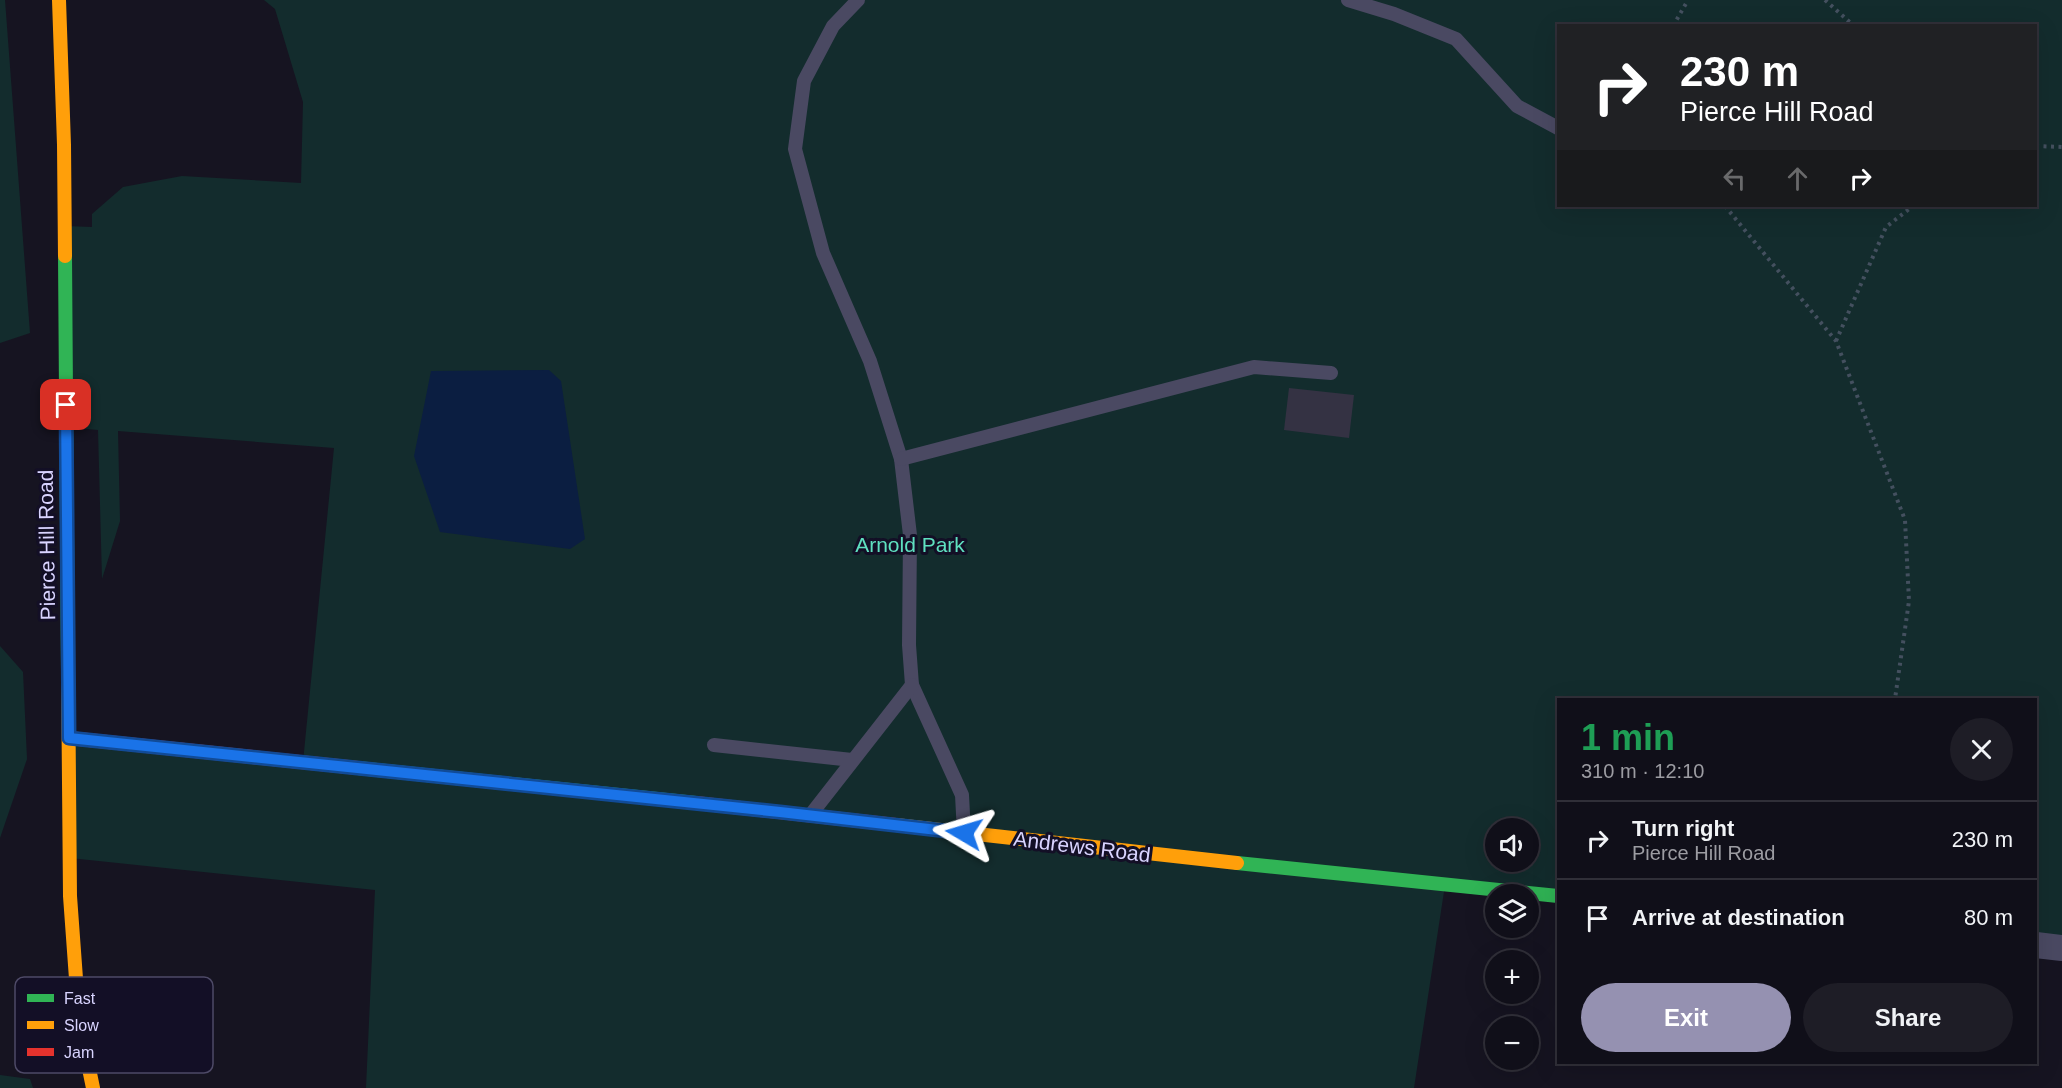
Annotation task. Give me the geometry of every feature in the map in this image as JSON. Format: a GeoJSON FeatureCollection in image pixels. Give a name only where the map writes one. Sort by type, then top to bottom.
{"type":"FeatureCollection","features":[{"type":"Feature","properties":{"kind":"street","name":"Pierce Hill Road"},"geometry":{"type":"LineString","coordinates":[[59,0],[64,145],[70,896],[76,977]]}},
{"type":"Feature","properties":{"kind":"street","name":"Andrews Road"},"geometry":{"type":"LineString","coordinates":[[69,738],[810,815],[1144,854],[1557,896]]}},
{"type":"Feature","properties":{"kind":"street"},"geometry":{"type":"LineString","coordinates":[[2037,945],[2062,948]]}},
{"type":"Feature","properties":{"kind":"street","name":"Pierce Hill Road"},"geometry":{"type":"LineString","coordinates":[[90,1073],[93,1088]]}},
{"type":"Feature","properties":{"kind":"lane"},"geometry":{"type":"LineString","coordinates":[[858,0],[833,26],[804,81],[795,149],[823,253],[870,361],[902,459],[910,535],[909,645],[912,685],[962,795],[964,833]]}},
{"type":"Feature","properties":{"kind":"lane"},"geometry":{"type":"LineString","coordinates":[[1348,0],[1394,14],[1456,39],[1517,106],[1557,127]]}},
{"type":"Feature","properties":{"kind":"lane"},"geometry":{"type":"LineString","coordinates":[[902,459],[1254,367],[1331,373]]}},
{"type":"Feature","properties":{"kind":"lane"},"geometry":{"type":"LineString","coordinates":[[810,815],[912,685]]}},
{"type":"Feature","properties":{"kind":"lane"},"geometry":{"type":"LineString","coordinates":[[714,745],[852,760]]}},
{"type":"Feature","properties":{"kind":"path"},"geometry":{"type":"LineString","coordinates":[[1674,24],[1688,0]]}},
{"type":"Feature","properties":{"kind":"path"},"geometry":{"type":"LineString","coordinates":[[1825,0],[1852,24]]}},
{"type":"Feature","properties":{"kind":"path"},"geometry":{"type":"LineString","coordinates":[[2037,146],[2062,147]]}},
{"type":"Feature","properties":{"kind":"path"},"geometry":{"type":"LineString","coordinates":[[1726,207],[1836,341],[1905,520],[1908,601],[1895,698]]}},
{"type":"Feature","properties":{"kind":"path"},"geometry":{"type":"LineString","coordinates":[[1836,341],[1886,227],[1912,207]]}},
{"type":"Feature","properties":{"kind":"green space"},"geometry":{"type":"Polygon","coordinates":[[[0,0],[5,0],[30,333],[0,343],[0,0]]]}},
{"type":"Feature","properties":{"kind":"green space","name":"Arnold Park"},"geometry":{"type":"Polygon","coordinates":[[[264,0],[2062,0],[2062,948],[2037,945],[2037,698],[1557,698],[1557,896],[1539,894],[1539,884],[1485,884],[1485,889],[1445,885],[1414,1088],[366,1088],[375,890],[70,858],[69,738],[303,762],[334,448],[118,431],[120,521],[102,579],[98,430],[66,427],[65,226],[92,227],[92,214],[123,187],[182,176],[301,183],[303,102],[275,9],[264,0]]]}},
{"type":"Feature","properties":{"kind":"green space"},"geometry":{"type":"Polygon","coordinates":[[[0,646],[23,672],[27,759],[0,838],[0,646]]]}},
{"type":"Feature","properties":{"kind":"green space"},"geometry":{"type":"Polygon","coordinates":[[[0,1075],[30,1079],[33,1088],[0,1088],[0,1075]]]}},
{"type":"Feature","properties":{"kind":"water"},"geometry":{"type":"Polygon","coordinates":[[[549,370],[561,381],[585,539],[570,549],[440,532],[414,456],[431,371],[549,370]]]}},
{"type":"Feature","properties":{"kind":"building"},"geometry":{"type":"Polygon","coordinates":[[[1289,388],[1354,395],[1349,438],[1284,430],[1289,388]]]}},
{"type":"Feature","properties":{"kind":"traffic: fast"},"geometry":{"type":"LineString","coordinates":[[65,256],[68,670]]}},
{"type":"Feature","properties":{"kind":"traffic: fast"},"geometry":{"type":"LineString","coordinates":[[358,768],[696,803]]}},
{"type":"Feature","properties":{"kind":"traffic: fast"},"geometry":{"type":"LineString","coordinates":[[1237,863],[1557,896]]}},
{"type":"Feature","properties":{"kind":"traffic: slow"},"geometry":{"type":"LineString","coordinates":[[59,0],[65,256]]}},
{"type":"Feature","properties":{"kind":"traffic: slow"},"geometry":{"type":"LineString","coordinates":[[68,670],[70,896],[76,977]]}},
{"type":"Feature","properties":{"kind":"traffic: slow"},"geometry":{"type":"LineString","coordinates":[[896,825],[1237,863]]}},
{"type":"Feature","properties":{"kind":"traffic: slow"},"geometry":{"type":"LineString","coordinates":[[90,1073],[93,1088]]}},
{"type":"Feature","properties":{"kind":"traffic: jam"},"geometry":{"type":"LineString","coordinates":[[69,738],[358,768]]}},
{"type":"Feature","properties":{"kind":"traffic: jam"},"geometry":{"type":"LineString","coordinates":[[696,803],[896,825]]}},
{"type":"Feature","properties":{"kind":"route"},"geometry":{"type":"LineString","coordinates":[[66,405],[69,738],[964,833]]}}]}
